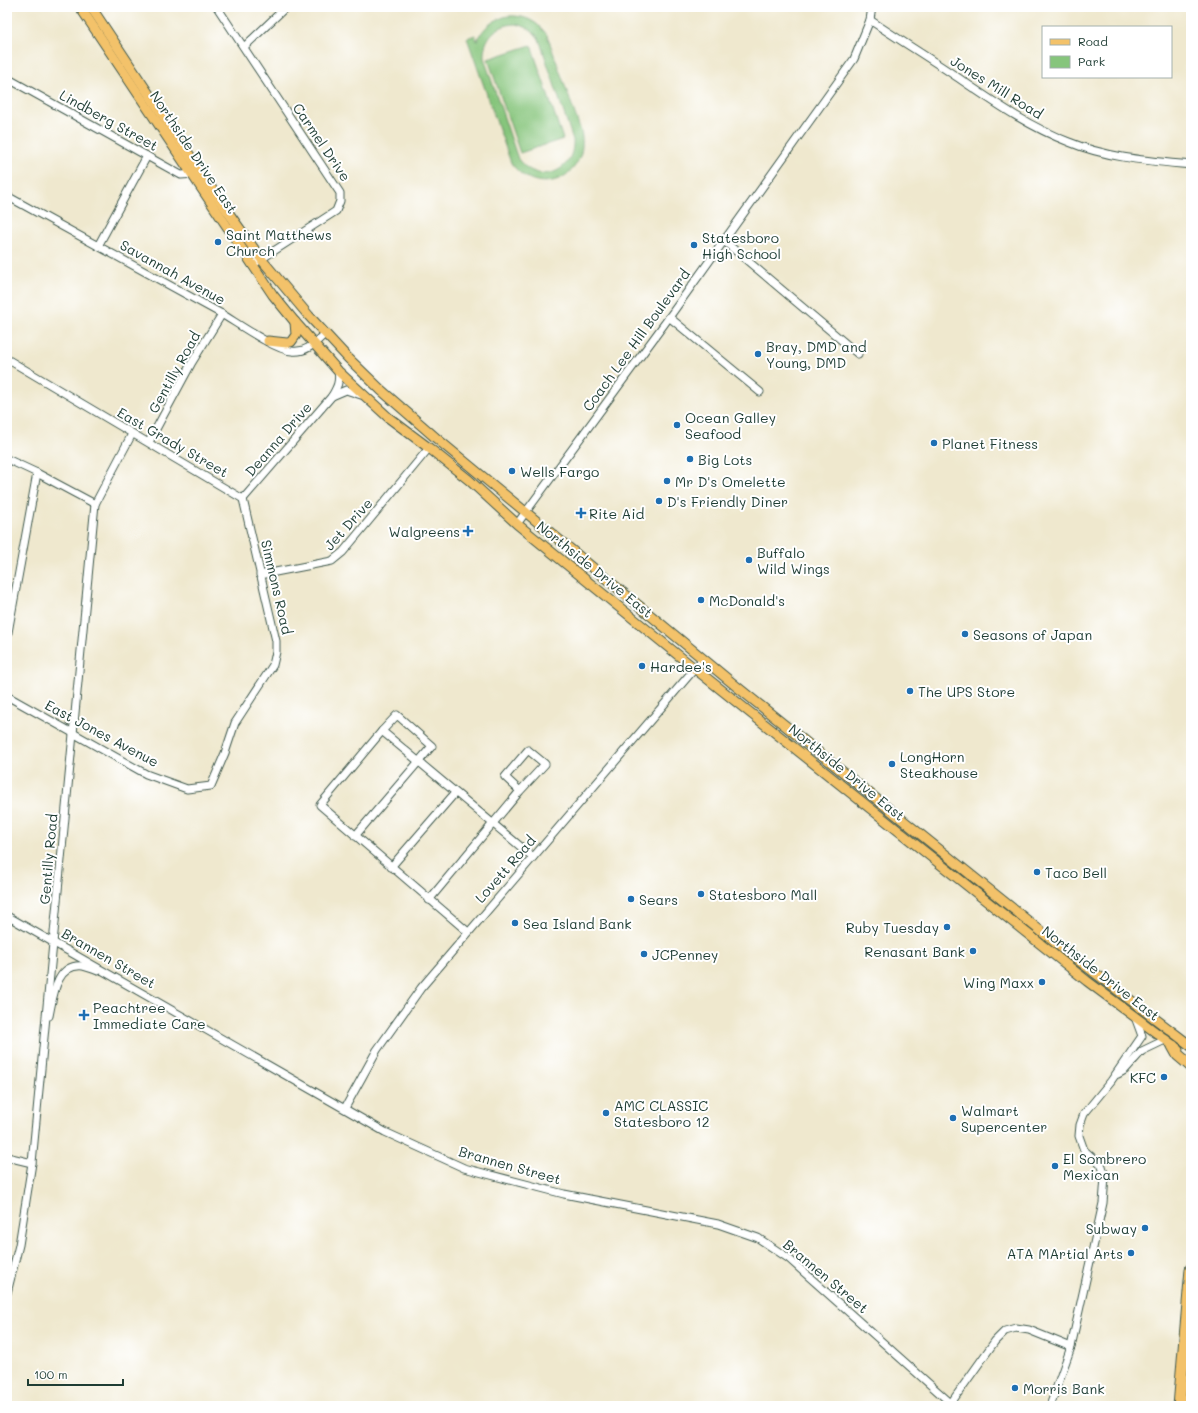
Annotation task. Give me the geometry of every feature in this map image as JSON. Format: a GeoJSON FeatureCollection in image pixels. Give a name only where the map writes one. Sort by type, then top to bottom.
{"type":"FeatureCollection","features":[{"type":"Feature","properties":{"kind":"highway"},"geometry":{"type":"LineString","coordinates":[[1169,1043],[1191,1066]]}},
{"type":"Feature","properties":{"kind":"highway"},"geometry":{"type":"LineString","coordinates":[[1179,1406],[1191,1270]]}},
{"type":"Feature","properties":{"kind":"main road","name":"Northside Drive East"},"geometry":{"type":"LineString","coordinates":[[80,7],[273,295],[314,345],[338,371],[389,418],[429,448],[490,498],[517,524],[694,668],[1087,981],[1191,1059]]}},
{"type":"Feature","properties":{"kind":"main road","name":"Northside Drive East"},"geometry":{"type":"LineString","coordinates":[[91,7],[218,198],[262,260],[348,358],[436,438],[703,659],[1058,945],[1191,1046]]}},
{"type":"Feature","properties":{"kind":"main road"},"geometry":{"type":"LineString","coordinates":[[268,341],[291,342],[296,335],[295,322]]}},
{"type":"Feature","properties":{"kind":"street","name":"Carmel Drive"},"geometry":{"type":"LineString","coordinates":[[217,7],[314,156],[340,193],[340,201],[336,211],[262,260],[252,265]]}},
{"type":"Feature","properties":{"kind":"street"},"geometry":{"type":"LineString","coordinates":[[244,47],[286,7]]}},
{"type":"Feature","properties":{"kind":"street","name":"Coach Lee Hill Boulevard"},"geometry":{"type":"LineString","coordinates":[[517,524],[669,317],[854,59],[870,20],[872,7]]}},
{"type":"Feature","properties":{"kind":"street","name":"Jones Mill Road"},"geometry":{"type":"LineString","coordinates":[[870,20],[1008,112],[1069,142],[1120,156],[1191,165]]}},
{"type":"Feature","properties":{"kind":"street","name":"Lindberg Street"},"geometry":{"type":"LineString","coordinates":[[7,78],[181,175],[202,173]]}},
{"type":"Feature","properties":{"kind":"street"},"geometry":{"type":"LineString","coordinates":[[98,246],[147,156]]}},
{"type":"Feature","properties":{"kind":"street","name":"Savannah Avenue"},"geometry":{"type":"LineString","coordinates":[[7,196],[281,348],[293,351],[306,350],[314,345],[326,333]]}},
{"type":"Feature","properties":{"kind":"street"},"geometry":{"type":"LineString","coordinates":[[724,241],[858,354]]}},
{"type":"Feature","properties":{"kind":"street","name":"Gentilly Road"},"geometry":{"type":"LineString","coordinates":[[149,442],[191,364],[222,314]]}},
{"type":"Feature","properties":{"kind":"street"},"geometry":{"type":"LineString","coordinates":[[669,317],[760,392]]}},
{"type":"Feature","properties":{"kind":"street","name":"East Grady Street"},"geometry":{"type":"LineString","coordinates":[[7,359],[244,499]]}},
{"type":"Feature","properties":{"kind":"street","name":"Deanna Drive"},"geometry":{"type":"LineString","coordinates":[[244,499],[332,396],[340,379],[338,371]]}},
{"type":"Feature","properties":{"kind":"street"},"geometry":{"type":"LineString","coordinates":[[332,396],[346,390],[365,396]]}},
{"type":"Feature","properties":{"kind":"street","name":"Gentilly Road"},"geometry":{"type":"LineString","coordinates":[[7,1293],[19,1245],[32,1163],[95,504],[132,434]]}},
{"type":"Feature","properties":{"kind":"street","name":"Jet Drive"},"geometry":{"type":"LineString","coordinates":[[260,576],[332,561],[342,552],[429,448]]}},
{"type":"Feature","properties":{"kind":"street"},"geometry":{"type":"LineString","coordinates":[[7,459],[95,504]]}},
{"type":"Feature","properties":{"kind":"street"},"geometry":{"type":"LineString","coordinates":[[7,638],[37,473]]}},
{"type":"Feature","properties":{"kind":"street","name":"Simmons Road"},"geometry":{"type":"LineString","coordinates":[[187,789],[211,786],[225,753],[235,723],[273,665],[276,652],[276,641],[260,576],[244,499]]}},
{"type":"Feature","properties":{"kind":"street","name":"Lovett Road"},"geometry":{"type":"LineString","coordinates":[[345,1108],[377,1050],[421,988],[703,659]]}},
{"type":"Feature","properties":{"kind":"street","name":"East Jones Avenue"},"geometry":{"type":"LineString","coordinates":[[7,696],[146,774],[187,789]]}},
{"type":"Feature","properties":{"kind":"street"},"geometry":{"type":"LineString","coordinates":[[355,836],[432,746],[397,715],[320,805],[355,836],[429,900],[468,932]]}},
{"type":"Feature","properties":{"kind":"street"},"geometry":{"type":"LineString","coordinates":[[382,731],[533,857]]}},
{"type":"Feature","properties":{"kind":"street"},"geometry":{"type":"LineString","coordinates":[[429,900],[544,764],[528,750],[505,777],[520,791]]}},
{"type":"Feature","properties":{"kind":"street"},"geometry":{"type":"LineString","coordinates":[[391,867],[456,793]]}},
{"type":"Feature","properties":{"kind":"street","name":"Brannen Street"},"geometry":{"type":"LineString","coordinates":[[7,916],[385,1132],[464,1168],[564,1194],[718,1224],[758,1238],[788,1258],[953,1405]]}},
{"type":"Feature","properties":{"kind":"street"},"geometry":{"type":"LineString","coordinates":[[42,1052],[56,987],[62,973],[71,968],[84,966],[112,976]]}},
{"type":"Feature","properties":{"kind":"street"},"geometry":{"type":"LineString","coordinates":[[1050,1406],[1071,1347],[1103,1203],[1105,1177],[1102,1165],[1084,1150],[1079,1136],[1080,1125],[1084,1114],[1114,1077],[1142,1036],[1135,1018]]}},
{"type":"Feature","properties":{"kind":"street"},"geometry":{"type":"LineString","coordinates":[[1114,1077],[1125,1070],[1142,1051],[1169,1043]]}},
{"type":"Feature","properties":{"kind":"street"},"geometry":{"type":"LineString","coordinates":[[7,1157],[32,1163]]}},
{"type":"Feature","properties":{"kind":"street"},"geometry":{"type":"LineString","coordinates":[[953,1405],[995,1341],[1005,1332],[1016,1328],[1029,1330],[1071,1347]]}},
{"type":"Feature","properties":{"kind":"green space"},"geometry":{"type":"Polygon","coordinates":[[[514,16],[530,20],[539,26],[547,35],[581,131],[582,147],[578,161],[570,171],[560,178],[548,182],[535,180],[522,174],[511,163],[467,38],[475,35],[477,41],[482,32],[490,24],[503,17],[514,16]],[[508,25],[496,30],[488,39],[484,51],[484,58],[518,159],[526,167],[535,172],[545,174],[562,168],[568,161],[572,151],[573,140],[539,39],[532,31],[519,25],[508,25]]]}},
{"type":"Feature","properties":{"kind":"green space"},"geometry":{"type":"Polygon","coordinates":[[[531,45],[563,139],[520,153],[488,59],[531,45]]]}},
{"type":"Feature","properties":{"kind":"place","name":"Saint Matthews Church"},"geometry":{"type":"Point","coordinates":[218,242]}},
{"type":"Feature","properties":{"kind":"place","name":"Statesboro High School"},"geometry":{"type":"Point","coordinates":[694,245]}},
{"type":"Feature","properties":{"kind":"place","name":"Bray, DMD and Young, DMD"},"geometry":{"type":"Point","coordinates":[758,354]}},
{"type":"Feature","properties":{"kind":"place","name":"Ocean Galley Seafood"},"geometry":{"type":"Point","coordinates":[677,425]}},
{"type":"Feature","properties":{"kind":"place","name":"Planet Fitness"},"geometry":{"type":"Point","coordinates":[934,443]}},
{"type":"Feature","properties":{"kind":"place","name":"Big Lots"},"geometry":{"type":"Point","coordinates":[690,459]}},
{"type":"Feature","properties":{"kind":"place","name":"Wells Fargo"},"geometry":{"type":"Point","coordinates":[512,471]}},
{"type":"Feature","properties":{"kind":"place","name":"Mr D's Omelette"},"geometry":{"type":"Point","coordinates":[667,481]}},
{"type":"Feature","properties":{"kind":"place","name":"D's Friendly Diner"},"geometry":{"type":"Point","coordinates":[659,501]}},
{"type":"Feature","properties":{"kind":"place","name":"Rite Aid"},"geometry":{"type":"Point","coordinates":[581,513]}},
{"type":"Feature","properties":{"kind":"place","name":"Walgreens"},"geometry":{"type":"Point","coordinates":[468,531]}},
{"type":"Feature","properties":{"kind":"place","name":"Buffalo Wild Wings"},"geometry":{"type":"Point","coordinates":[749,560]}},
{"type":"Feature","properties":{"kind":"place","name":"McDonald's"},"geometry":{"type":"Point","coordinates":[701,600]}},
{"type":"Feature","properties":{"kind":"place","name":"Seasons of Japan"},"geometry":{"type":"Point","coordinates":[965,634]}},
{"type":"Feature","properties":{"kind":"place","name":"Hardee's"},"geometry":{"type":"Point","coordinates":[642,666]}},
{"type":"Feature","properties":{"kind":"place","name":"The UPS Store"},"geometry":{"type":"Point","coordinates":[910,691]}},
{"type":"Feature","properties":{"kind":"place","name":"LongHorn Steakhouse"},"geometry":{"type":"Point","coordinates":[892,764]}},
{"type":"Feature","properties":{"kind":"place","name":"Taco Bell"},"geometry":{"type":"Point","coordinates":[1037,872]}},
{"type":"Feature","properties":{"kind":"place","name":"Statesboro Mall"},"geometry":{"type":"Point","coordinates":[701,894]}},
{"type":"Feature","properties":{"kind":"place","name":"Sears"},"geometry":{"type":"Point","coordinates":[631,899]}},
{"type":"Feature","properties":{"kind":"place","name":"Sea Island Bank"},"geometry":{"type":"Point","coordinates":[515,923]}},
{"type":"Feature","properties":{"kind":"place","name":"Ruby Tuesday"},"geometry":{"type":"Point","coordinates":[947,927]}},
{"type":"Feature","properties":{"kind":"place","name":"Renasant Bank"},"geometry":{"type":"Point","coordinates":[973,951]}},
{"type":"Feature","properties":{"kind":"place","name":"JCPenney"},"geometry":{"type":"Point","coordinates":[644,954]}},
{"type":"Feature","properties":{"kind":"place","name":"Wing Maxx"},"geometry":{"type":"Point","coordinates":[1042,982]}},
{"type":"Feature","properties":{"kind":"place","name":"Peachtree Immediate Care"},"geometry":{"type":"Point","coordinates":[84,1015]}},
{"type":"Feature","properties":{"kind":"place","name":"KFC"},"geometry":{"type":"Point","coordinates":[1164,1077]}},
{"type":"Feature","properties":{"kind":"place","name":"AMC CLASSIC Statesboro 12"},"geometry":{"type":"Point","coordinates":[606,1113]}},
{"type":"Feature","properties":{"kind":"place","name":"Walmart Supercenter"},"geometry":{"type":"Point","coordinates":[953,1118]}},
{"type":"Feature","properties":{"kind":"place","name":"El Sombrero Mexican"},"geometry":{"type":"Point","coordinates":[1055,1166]}},
{"type":"Feature","properties":{"kind":"place","name":"Subway"},"geometry":{"type":"Point","coordinates":[1145,1228]}},
{"type":"Feature","properties":{"kind":"place","name":"ATA MArtial Arts"},"geometry":{"type":"Point","coordinates":[1131,1253]}},
{"type":"Feature","properties":{"kind":"place","name":"Morris Bank"},"geometry":{"type":"Point","coordinates":[1015,1388]}}]}
